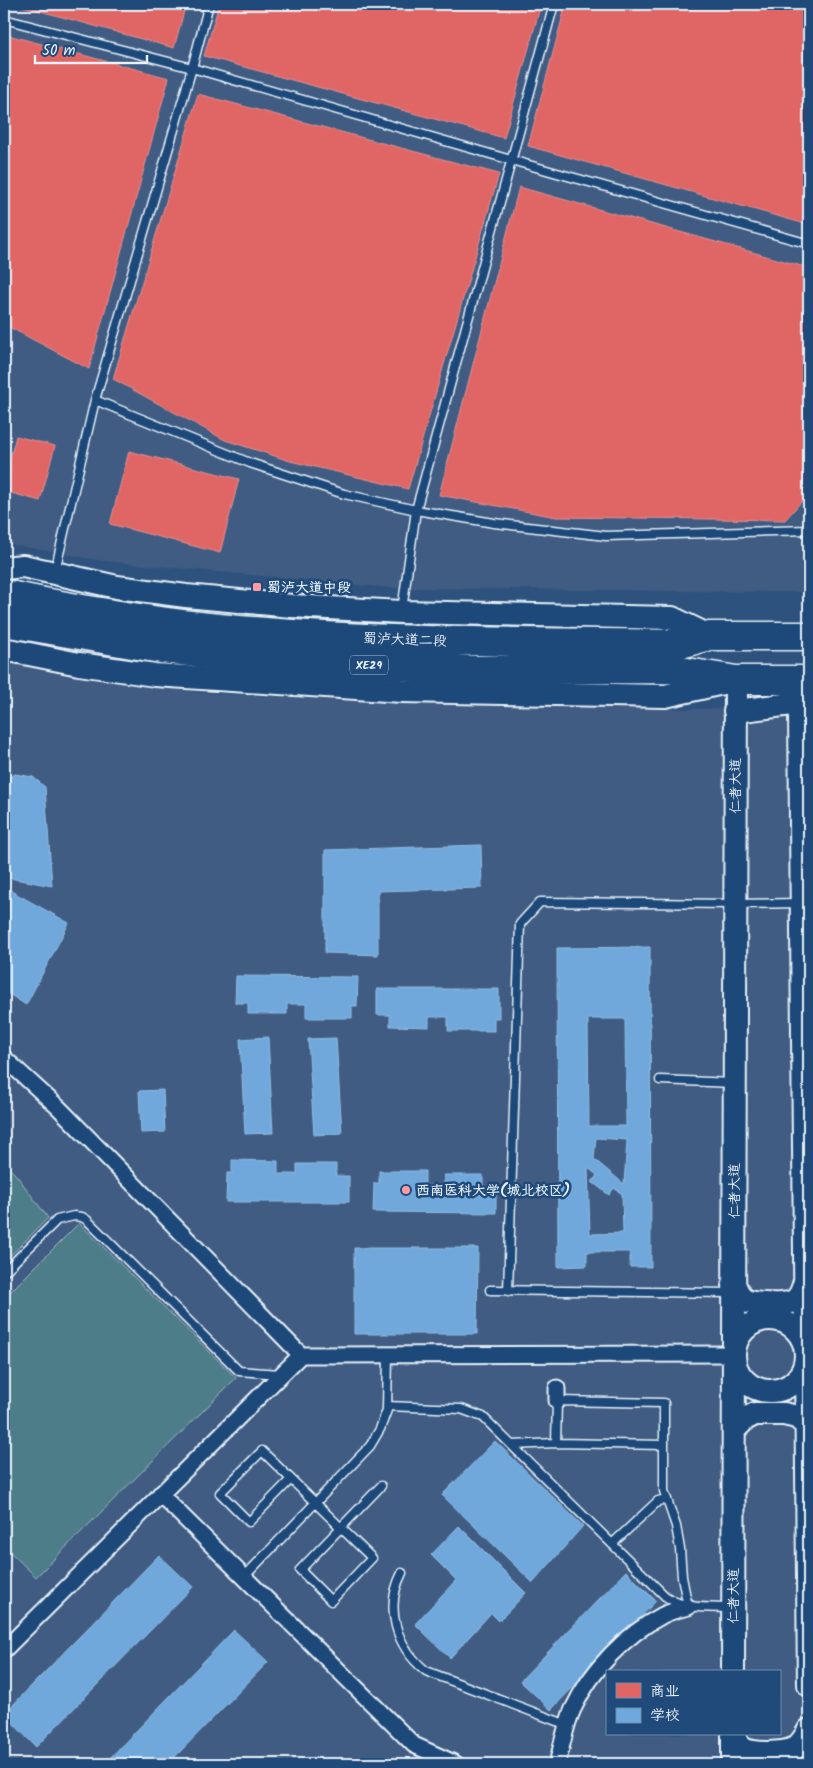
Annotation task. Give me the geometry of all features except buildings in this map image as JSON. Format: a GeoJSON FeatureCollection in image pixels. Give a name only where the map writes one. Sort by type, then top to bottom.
{"type":"FeatureCollection","features":[{"type":"Feature","properties":{"kind":"highway","name":"蜀泸大道二段"},"geometry":{"type":"LineString","coordinates":[[4,594],[92,611],[160,621],[352,637],[681,644],[709,636],[809,636]]}},
{"type":"Feature","properties":{"kind":"highway","name":"蜀泸大道二段"},"geometry":{"type":"LineString","coordinates":[[4,622],[160,649],[226,656],[478,670],[669,669],[742,680],[809,680]]}},
{"type":"Feature","properties":{"kind":"highway"},"geometry":{"type":"LineString","coordinates":[[742,680],[748,636]]}},
{"type":"Feature","properties":{"kind":"street"},"geometry":{"type":"LineString","coordinates":[[4,568],[23,566],[117,587],[292,606],[402,612],[672,618],[709,636]]}},
{"type":"Feature","properties":{"kind":"street"},"geometry":{"type":"LineString","coordinates":[[5,651],[155,675],[402,691],[665,696],[742,680]]}},
{"type":"Feature","properties":{"kind":"street","name":"仁者大道"},"geometry":{"type":"LineString","coordinates":[[733,1670],[735,711],[742,680]]}},
{"type":"Feature","properties":{"kind":"street"},"geometry":{"type":"LineString","coordinates":[[735,711],[809,702]]}},
{"type":"Feature","properties":{"kind":"street"},"geometry":{"type":"LineString","coordinates":[[809,712],[800,713],[809,1685]]}},
{"type":"Feature","properties":{"kind":"street"},"geometry":{"type":"LineString","coordinates":[[4,1058],[59,1108],[301,1354],[734,1354]]}},
{"type":"Feature","properties":{"kind":"street"},"geometry":{"type":"LineString","coordinates":[[734,1288],[746,1302],[782,1304],[794,1301],[802,1292],[805,1281]]}},
{"type":"Feature","properties":{"kind":"street"},"geometry":{"type":"LineString","coordinates":[[777,1320],[793,1327],[800,1334],[804,1342],[806,1359],[801,1374],[796,1381],[783,1389],[767,1392],[750,1386],[743,1380],[738,1372],[734,1354],[739,1337],[744,1330],[759,1321],[777,1320]]}},
{"type":"Feature","properties":{"kind":"street"},"geometry":{"type":"LineString","coordinates":[[4,1650],[301,1354]]}},
{"type":"Feature","properties":{"kind":"street"},"geometry":{"type":"LineString","coordinates":[[734,1430],[745,1419],[755,1414],[784,1414],[797,1417],[807,1426]]}},
{"type":"Feature","properties":{"kind":"street"},"geometry":{"type":"LineString","coordinates":[[160,1494],[414,1745],[456,1764]]}},
{"type":"Feature","properties":{"kind":"street"},"geometry":{"type":"LineString","coordinates":[[557,1764],[567,1725],[583,1690],[599,1668],[613,1653],[650,1623],[665,1614],[688,1606]]}},
{"type":"Feature","properties":{"kind":"street"},"geometry":{"type":"LineString","coordinates":[[735,1736],[743,1749],[753,1752],[786,1752],[803,1742],[809,1730]]}},
{"type":"Feature","properties":{"kind":"street"},"geometry":{"type":"LineString","coordinates":[[733,1764],[734,1736]]}},
{"type":"Feature","properties":{"kind":"lane"},"geometry":{"type":"LineString","coordinates":[[54,573],[95,400],[209,4]]}},
{"type":"Feature","properties":{"kind":"lane"},"geometry":{"type":"LineString","coordinates":[[402,612],[416,510],[554,4]]}},
{"type":"Feature","properties":{"kind":"lane"},"geometry":{"type":"LineString","coordinates":[[4,19],[192,68],[809,244]]}},
{"type":"Feature","properties":{"kind":"lane"},"geometry":{"type":"LineString","coordinates":[[95,400],[250,463],[344,494],[416,510],[494,523],[606,536],[809,530]]}},
{"type":"Feature","properties":{"kind":"lane"},"geometry":{"type":"LineString","coordinates":[[508,1291],[520,924],[540,902],[802,903]]}},
{"type":"Feature","properties":{"kind":"lane"},"geometry":{"type":"LineString","coordinates":[[660,1080],[734,1084]]}},
{"type":"Feature","properties":{"kind":"lane"},"geometry":{"type":"LineString","coordinates":[[4,1272],[57,1220],[74,1216],[82,1217],[239,1370],[281,1375]]}},
{"type":"Feature","properties":{"kind":"lane"},"geometry":{"type":"LineString","coordinates":[[490,1290],[734,1288]]}},
{"type":"Feature","properties":{"kind":"lane"},"geometry":{"type":"LineString","coordinates":[[244,1578],[370,1446],[380,1429],[387,1406],[388,1354]]}},
{"type":"Feature","properties":{"kind":"lane"},"geometry":{"type":"LineString","coordinates":[[556,1443],[557,1394],[664,1402],[664,1491],[676,1526],[682,1577],[688,1606]]}},
{"type":"Feature","properties":{"kind":"lane"},"geometry":{"type":"LineString","coordinates":[[387,1406],[461,1409],[483,1417],[665,1596],[675,1603],[688,1606],[733,1608]]}},
{"type":"Feature","properties":{"kind":"lane"},"geometry":{"type":"LineString","coordinates":[[512,1444],[664,1445]]}},
{"type":"Feature","properties":{"kind":"lane"},"geometry":{"type":"LineString","coordinates":[[291,1479],[249,1522],[220,1494],[262,1451],[316,1503],[340,1527],[372,1558],[331,1601],[300,1570],[340,1527],[381,1486]]}},
{"type":"Feature","properties":{"kind":"lane"},"geometry":{"type":"LineString","coordinates":[[612,1544],[653,1505],[658,1501],[667,1499]]}},
{"type":"Feature","properties":{"kind":"lane"},"geometry":{"type":"LineString","coordinates":[[402,1573],[396,1585],[393,1620],[397,1634],[415,1663],[426,1671],[567,1725]]}},
{"type":"Feature","properties":{"kind":"shaded area"},"geometry":{"type":"Polygon","coordinates":[[[4,4],[809,4],[809,592],[391,588],[103,561],[4,543],[4,4]]]}},
{"type":"Feature","properties":{"kind":"shaded area","name":"西南医科大学(城北校区)"},"geometry":{"type":"Polygon","coordinates":[[[4,661],[23,666],[202,693],[432,704],[679,709],[809,709],[809,1764],[4,1764],[4,661]]]}},
{"type":"Feature","properties":{"kind":"green space"},"geometry":{"type":"Polygon","coordinates":[[[4,1163],[17,1176],[48,1218],[4,1262],[4,1163]]]}},
{"type":"Feature","properties":{"kind":"green space"},"geometry":{"type":"Polygon","coordinates":[[[79,1223],[236,1378],[36,1577],[4,1546],[4,1298],[79,1223]]]}},
{"type":"Feature","properties":{"kind":"place","name":"蜀泸大道中段"},"geometry":{"type":"Point","coordinates":[257,587]}},
{"type":"Feature","properties":{"kind":"place","name":"西南医科大学(城北校区)"},"geometry":{"type":"Point","coordinates":[406,1190]}}]}
